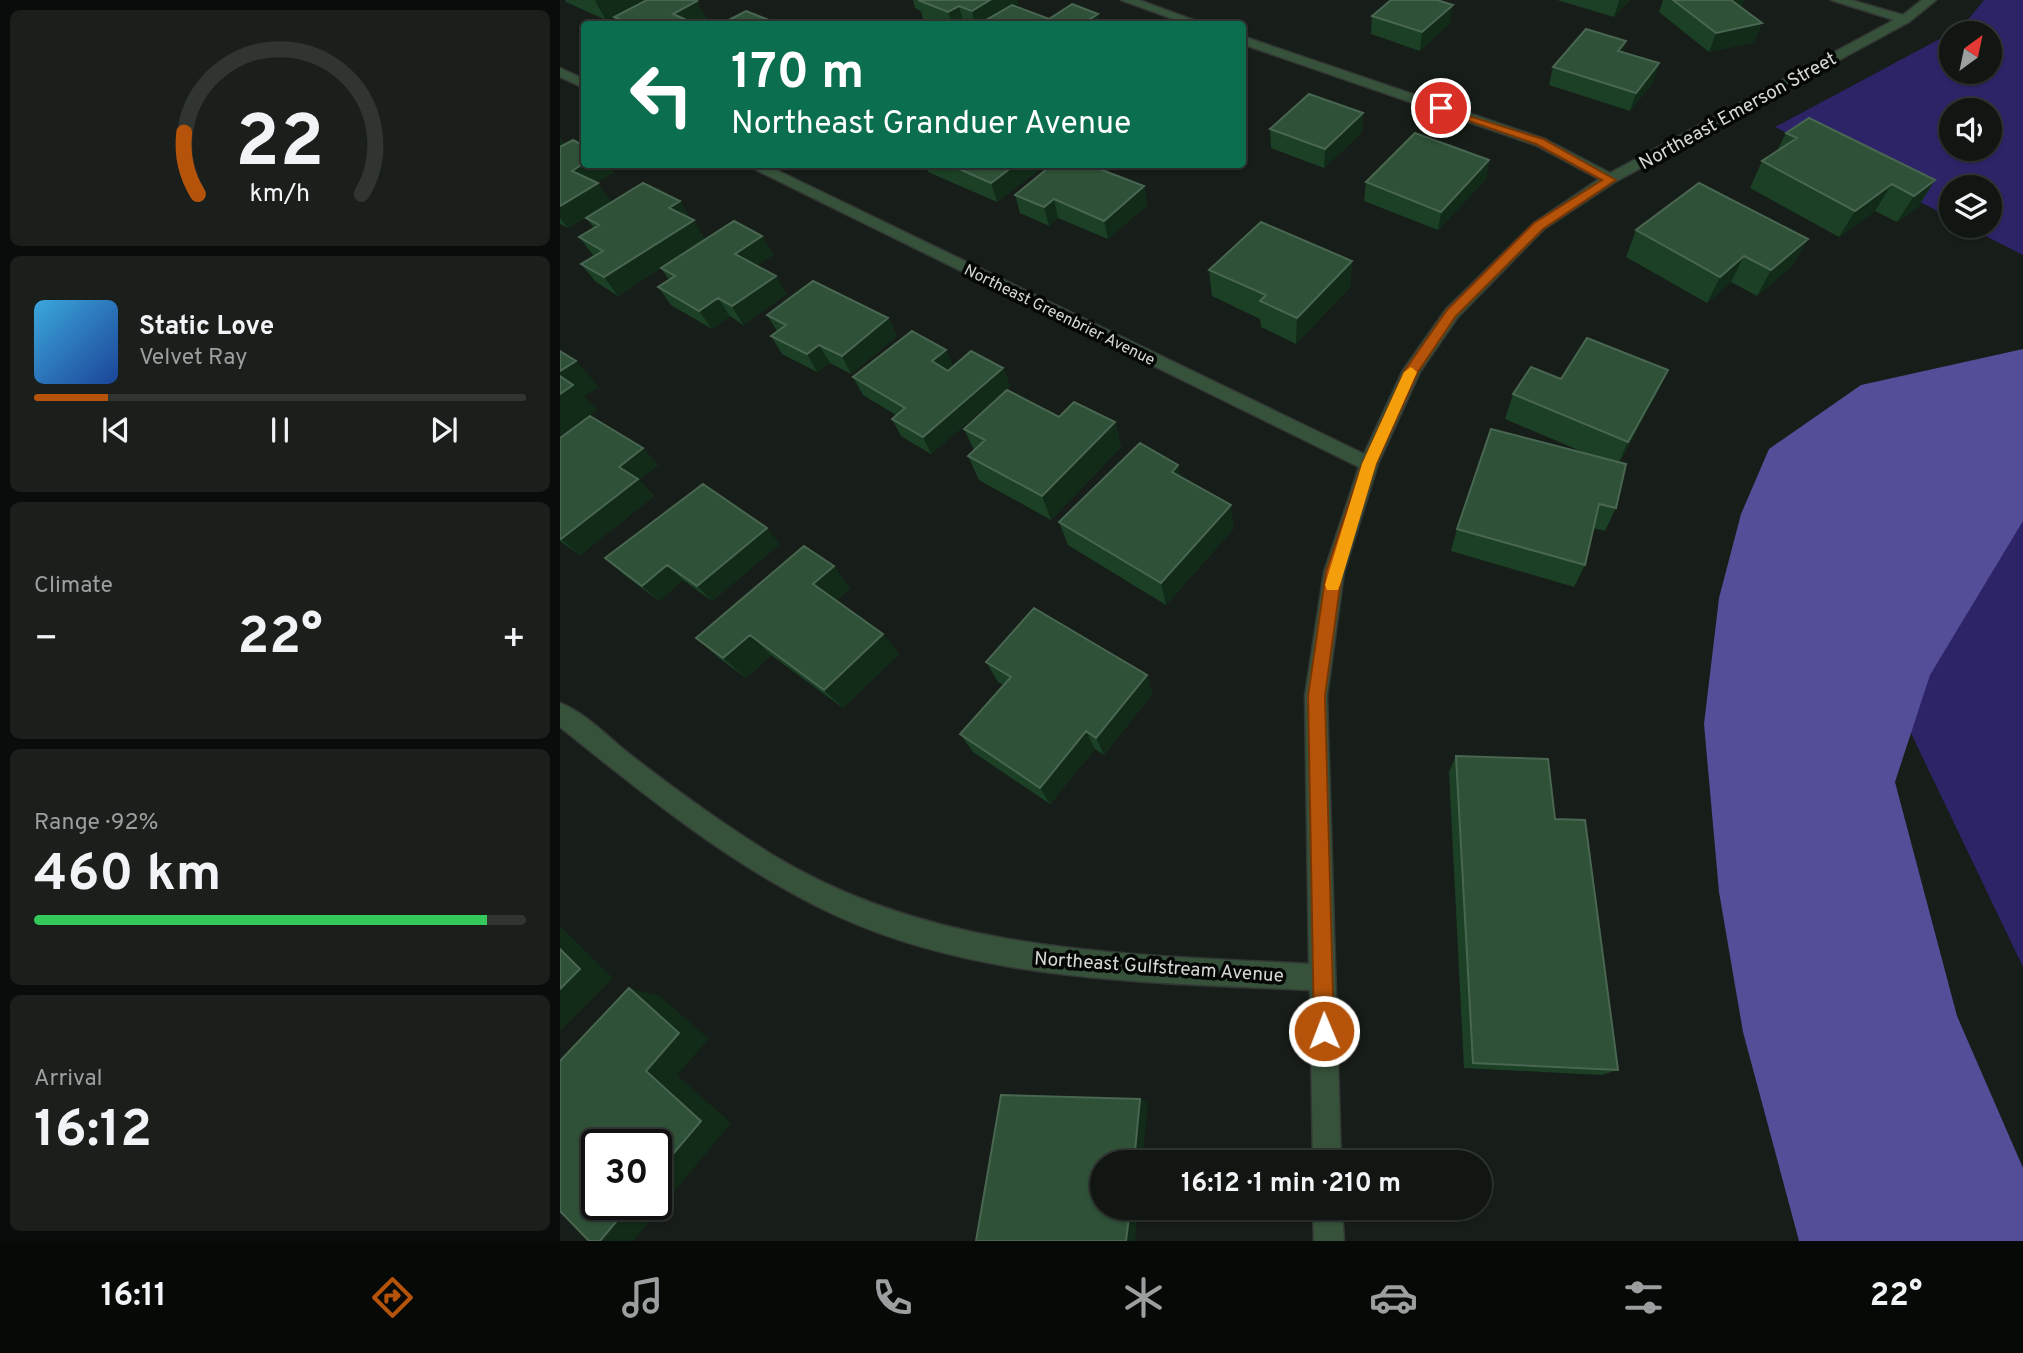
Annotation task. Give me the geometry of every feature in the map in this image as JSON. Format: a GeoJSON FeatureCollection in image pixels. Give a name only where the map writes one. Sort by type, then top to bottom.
{"type":"FeatureCollection","features":[{"type":"Feature","properties":{"kind":"street"},"geometry":{"type":"LineString","coordinates":[[1127,0],[1189,21]]}},
{"type":"Feature","properties":{"kind":"street"},"geometry":{"type":"LineString","coordinates":[[1837,0],[1905,19]]}},
{"type":"Feature","properties":{"kind":"street","name":"Northeast Emerson Street"},"geometry":{"type":"LineString","coordinates":[[1327,1150],[1316,696],[1334,572],[1369,464],[1412,370],[1451,313],[1539,226],[1611,180],[1905,19],[1930,0]]}},
{"type":"Feature","properties":{"kind":"street"},"geometry":{"type":"LineString","coordinates":[[1246,41],[1540,142],[1611,180]]}},
{"type":"Feature","properties":{"kind":"street"},"geometry":{"type":"LineString","coordinates":[[560,72],[581,82]]}},
{"type":"Feature","properties":{"kind":"street","name":"Northeast Greenbrier Avenue"},"geometry":{"type":"LineString","coordinates":[[759,168],[1369,464]]}},
{"type":"Feature","properties":{"kind":"street","name":"Northeast Gulfstream Avenue"},"geometry":{"type":"LineString","coordinates":[[560,713],[668,799],[762,863],[841,905],[938,939],[1062,962],[1322,978]]}},
{"type":"Feature","properties":{"kind":"street"},"geometry":{"type":"LineString","coordinates":[[1328,1220],[1329,1241]]}},
{"type":"Feature","properties":{"kind":"shaded area"},"geometry":{"type":"Polygon","coordinates":[[[1984,0],[2023,0],[2023,255],[1990,238],[2002,238],[2002,175],[1939,175],[1939,212],[1775,127],[1939,39],[1939,84],[2002,84],[2002,21],[1967,21],[1984,0]]]}},
{"type":"Feature","properties":{"kind":"shaded area"},"geometry":{"type":"Polygon","coordinates":[[[2023,349],[2023,521],[1930,675],[1895,782],[1957,1016],[2023,1168],[2023,1241],[1799,1241],[1743,1032],[1719,892],[1704,724],[1719,598],[1741,514],[1769,449],[1861,385],[2023,349]]]}},
{"type":"Feature","properties":{"kind":"shaded area"},"geometry":{"type":"Polygon","coordinates":[[[2023,405],[2023,967],[1863,633],[2023,405]]]}},
{"type":"Feature","properties":{"kind":"building"},"geometry":{"type":"Polygon","coordinates":[[[647,0],[697,1],[673,14],[689,21],[624,21],[614,17],[647,0]]]}},
{"type":"Feature","properties":{"kind":"building"},"geometry":{"type":"Polygon","coordinates":[[[918,0],[990,0],[972,11],[959,6],[948,12],[918,0]]]}},
{"type":"Feature","properties":{"kind":"building"},"geometry":{"type":"Polygon","coordinates":[[[1391,0],[1437,0],[1453,5],[1422,32],[1372,16],[1391,0]]]}},
{"type":"Feature","properties":{"kind":"building"},"geometry":{"type":"Polygon","coordinates":[[[1673,0],[1731,0],[1762,23],[1716,33],[1673,0]]]}},
{"type":"Feature","properties":{"kind":"building"},"geometry":{"type":"Polygon","coordinates":[[[1072,4],[1098,14],[1087,21],[984,21],[1012,5],[1049,19],[1072,4]]]}},
{"type":"Feature","properties":{"kind":"building"},"geometry":{"type":"Polygon","coordinates":[[[746,11],[771,21],[727,21],[746,11]]]}},
{"type":"Feature","properties":{"kind":"building"},"geometry":{"type":"Polygon","coordinates":[[[1586,29],[1626,41],[1618,51],[1659,63],[1636,93],[1553,67],[1586,29]]]}},
{"type":"Feature","properties":{"kind":"building"},"geometry":{"type":"Polygon","coordinates":[[[1309,94],[1363,113],[1325,149],[1270,129],[1309,94]]]}},
{"type":"Feature","properties":{"kind":"building"},"geometry":{"type":"Polygon","coordinates":[[[1809,118],[1935,180],[1914,196],[1892,184],[1855,211],[1762,161],[1797,138],[1786,133],[1809,118]]]}},
{"type":"Feature","properties":{"kind":"building"},"geometry":{"type":"Polygon","coordinates":[[[1415,133],[1489,160],[1441,212],[1366,182],[1415,133]]]}},
{"type":"Feature","properties":{"kind":"building"},"geometry":{"type":"Polygon","coordinates":[[[573,140],[581,144],[581,165],[572,171],[598,183],[560,206],[560,147],[573,140]]]}},
{"type":"Feature","properties":{"kind":"building"},"geometry":{"type":"Polygon","coordinates":[[[957,168],[1011,168],[991,183],[957,168]]]}},
{"type":"Feature","properties":{"kind":"building"},"geometry":{"type":"Polygon","coordinates":[[[1048,168],[1104,168],[1102,170],[1144,186],[1104,221],[1054,199],[1044,207],[1015,195],[1048,168]]]}},
{"type":"Feature","properties":{"kind":"building"},"geometry":{"type":"Polygon","coordinates":[[[643,183],[680,201],[669,208],[694,220],[604,277],[581,264],[603,251],[579,237],[599,225],[586,218],[643,183]]]}},
{"type":"Feature","properties":{"kind":"building"},"geometry":{"type":"Polygon","coordinates":[[[1699,183],[1808,239],[1771,270],[1744,256],[1720,277],[1636,230],[1699,183]]]}},
{"type":"Feature","properties":{"kind":"building"},"geometry":{"type":"Polygon","coordinates":[[[734,221],[762,236],[735,254],[776,276],[732,306],[718,298],[699,311],[658,287],[675,276],[661,268],[734,221]]]}},
{"type":"Feature","properties":{"kind":"building"},"geometry":{"type":"Polygon","coordinates":[[[1261,222],[1352,261],[1297,318],[1260,301],[1266,295],[1209,270],[1261,222]]]}},
{"type":"Feature","properties":{"kind":"building"},"geometry":{"type":"Polygon","coordinates":[[[813,281],[888,318],[842,356],[819,345],[807,354],[771,336],[786,325],[767,315],[813,281]]]}},
{"type":"Feature","properties":{"kind":"building"},"geometry":{"type":"Polygon","coordinates":[[[912,331],[946,350],[932,361],[948,371],[971,351],[1003,368],[923,437],[892,419],[905,408],[853,377],[912,331]]]}},
{"type":"Feature","properties":{"kind":"building"},"geometry":{"type":"Polygon","coordinates":[[[1587,338],[1668,370],[1628,442],[1513,394],[1531,367],[1561,379],[1587,338]]]}},
{"type":"Feature","properties":{"kind":"building"},"geometry":{"type":"Polygon","coordinates":[[[560,351],[576,361],[560,371],[560,351]]]}},
{"type":"Feature","properties":{"kind":"building"},"geometry":{"type":"Polygon","coordinates":[[[560,376],[573,385],[560,394],[560,376]]]}},
{"type":"Feature","properties":{"kind":"building"},"geometry":{"type":"Polygon","coordinates":[[[1007,390],[1059,417],[1074,402],[1115,422],[1042,496],[968,456],[985,440],[964,429],[1007,390]]]}},
{"type":"Feature","properties":{"kind":"building"},"geometry":{"type":"Polygon","coordinates":[[[590,416],[643,448],[619,467],[638,479],[561,539],[560,438],[590,416]]]}},
{"type":"Feature","properties":{"kind":"building"},"geometry":{"type":"Polygon","coordinates":[[[1491,429],[1626,464],[1616,508],[1599,504],[1585,565],[1457,529],[1491,429]]]}},
{"type":"Feature","properties":{"kind":"building"},"geometry":{"type":"Polygon","coordinates":[[[1140,443],[1178,465],[1172,472],[1231,505],[1161,583],[1059,522],[1140,443]]]}},
{"type":"Feature","properties":{"kind":"building"},"geometry":{"type":"Polygon","coordinates":[[[703,484],[767,528],[697,586],[667,565],[642,586],[605,558],[703,484]]]}},
{"type":"Feature","properties":{"kind":"building"},"geometry":{"type":"Polygon","coordinates":[[[804,546],[834,566],[813,584],[883,634],[824,690],[750,635],[723,658],[696,638],[804,546]]]}},
{"type":"Feature","properties":{"kind":"building"},"geometry":{"type":"Polygon","coordinates":[[[1034,608],[1147,675],[1096,738],[1086,731],[1040,788],[960,734],[1011,677],[986,662],[1034,608]]]}},
{"type":"Feature","properties":{"kind":"building"},"geometry":{"type":"Polygon","coordinates":[[[1456,756],[1548,759],[1555,819],[1585,820],[1618,1070],[1473,1063],[1456,756]]]}},
{"type":"Feature","properties":{"kind":"building"},"geometry":{"type":"Polygon","coordinates":[[[560,949],[580,969],[560,989],[560,949]]]}},
{"type":"Feature","properties":{"kind":"building"},"geometry":{"type":"Polygon","coordinates":[[[629,988],[679,1033],[646,1071],[701,1121],[672,1155],[672,1129],[581,1129],[581,1220],[618,1220],[600,1241],[589,1241],[560,1211],[560,1061],[629,988]]]}},
{"type":"Feature","properties":{"kind":"building"},"geometry":{"type":"Polygon","coordinates":[[[1001,1095],[1140,1099],[1135,1150],[1090,1150],[1090,1220],[1129,1220],[1126,1241],[976,1241],[1001,1095]]]}},
{"type":"Feature","properties":{"kind":"slow traffic"},"geometry":{"type":"LineString","coordinates":[[1332,585],[1369,464],[1411,372]]}},
{"type":"Feature","properties":{"kind":"route"},"geometry":{"type":"LineString","coordinates":[[1324,1031],[1316,696],[1334,572],[1369,464],[1412,370],[1451,313],[1500,261],[1539,226],[1611,180],[1540,142],[1441,108]]}}]}
